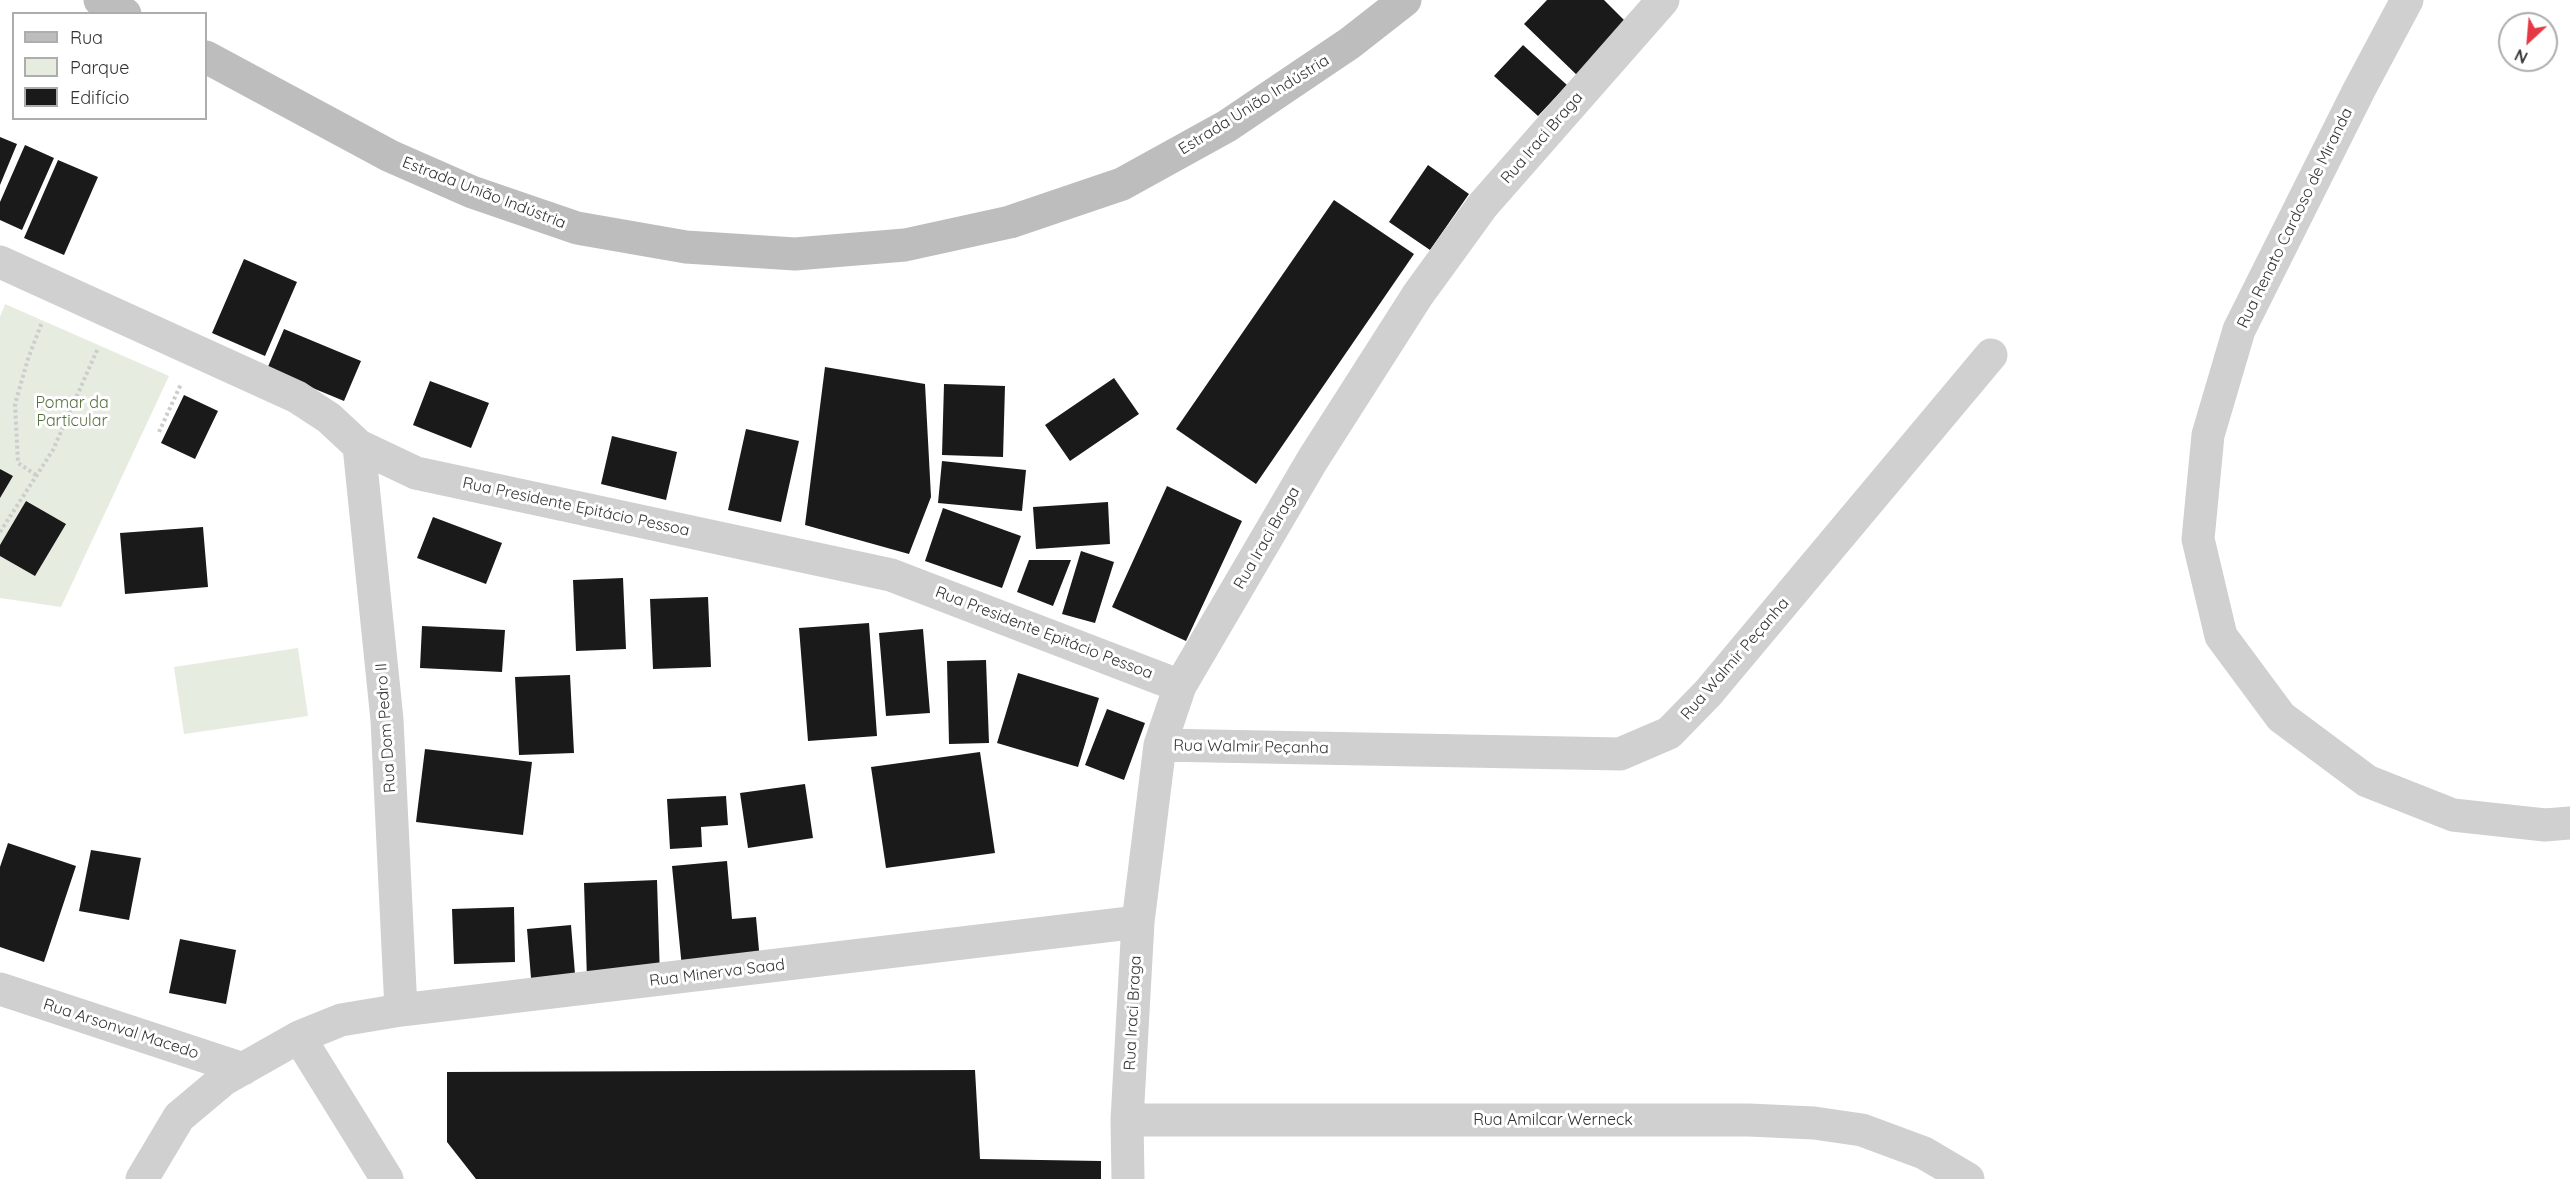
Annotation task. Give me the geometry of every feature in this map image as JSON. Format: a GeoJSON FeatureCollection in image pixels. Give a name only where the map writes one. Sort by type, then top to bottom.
{"type":"FeatureCollection","features":[{"type":"Feature","properties":{"kind":"main road"},"geometry":{"type":"LineString","coordinates":[[100,0],[121,12]]}},
{"type":"Feature","properties":{"kind":"main road","name":"Estrada União Indústria"},"geometry":{"type":"LineString","coordinates":[[207,58],[390,156],[472,192],[577,228],[687,247],[795,254],[917,242],[1010,222],[1122,184],[1227,126],[1350,43],[1405,0]]}},
{"type":"Feature","properties":{"kind":"street","name":"Rua Iraci Braga"},"geometry":{"type":"LineString","coordinates":[[1128,1179],[1127,1120],[1138,922],[1160,745],[1180,686],[1313,459],[1417,296],[1483,205],[1663,0]]}},
{"type":"Feature","properties":{"kind":"street","name":"Rua Renato Cardoso de Miranda"},"geometry":{"type":"LineString","coordinates":[[2407,0],[2359,90],[2239,330],[2208,435],[2198,539],[2221,636],[2281,717],[2367,781],[2453,815],[2545,825],[2570,823]]}},
{"type":"Feature","properties":{"kind":"street","name":"Rua Presidente Epitácio Pessoa"},"geometry":{"type":"LineString","coordinates":[[0,262],[297,397],[329,418],[359,446],[416,473],[891,575],[1180,686]]}},
{"type":"Feature","properties":{"kind":"street","name":"Rua Walmir Peçanha"},"geometry":{"type":"LineString","coordinates":[[1160,745],[1620,754],[1669,733],[1708,693],[1991,356]]}},
{"type":"Feature","properties":{"kind":"street","name":"Rua Dom Pedro II"},"geometry":{"type":"LineString","coordinates":[[359,446],[387,720],[401,1010]]}},
{"type":"Feature","properties":{"kind":"street","name":"Rua Minerva Saad"},"geometry":{"type":"LineString","coordinates":[[142,1179],[179,1117],[223,1080],[299,1037],[341,1020],[401,1010],[1138,922]]}},
{"type":"Feature","properties":{"kind":"street","name":"Rua Arsonval Macedo"},"geometry":{"type":"LineString","coordinates":[[0,989],[243,1069]]}},
{"type":"Feature","properties":{"kind":"street"},"geometry":{"type":"LineString","coordinates":[[299,1037],[387,1179]]}},
{"type":"Feature","properties":{"kind":"street","name":"Rua Amilcar Werneck"},"geometry":{"type":"LineString","coordinates":[[1127,1120],[1749,1120],[1814,1123],[1862,1130],[1929,1166],[1968,1179]]}},
{"type":"Feature","properties":{"kind":"path"},"geometry":{"type":"LineString","coordinates":[[36,475],[18,463],[15,404],[27,359],[46,313]]}},
{"type":"Feature","properties":{"kind":"path"},"geometry":{"type":"LineString","coordinates":[[0,532],[53,450],[102,338]]}},
{"type":"Feature","properties":{"kind":"path"},"geometry":{"type":"LineString","coordinates":[[159,432],[185,375]]}},
{"type":"Feature","properties":{"kind":"green space","name":"Pomar da Particular"},"geometry":{"type":"Polygon","coordinates":[[[5,304],[169,376],[61,607],[0,598],[0,317],[5,304]]]}},
{"type":"Feature","properties":{"kind":"green space"},"geometry":{"type":"Polygon","coordinates":[[[298,648],[308,716],[184,734],[174,667],[298,648]]]}},
{"type":"Feature","properties":{"kind":"building"},"geometry":{"type":"Polygon","coordinates":[[[1547,0],[1604,0],[1630,26],[1580,78],[1524,24],[1547,0]]]}},
{"type":"Feature","properties":{"kind":"building"},"geometry":{"type":"Polygon","coordinates":[[[1523,45],[1567,85],[1538,116],[1494,76],[1523,45]]]}},
{"type":"Feature","properties":{"kind":"building"},"geometry":{"type":"Polygon","coordinates":[[[0,137],[17,144],[0,185],[0,137]]]}},
{"type":"Feature","properties":{"kind":"building"},"geometry":{"type":"Polygon","coordinates":[[[25,145],[54,158],[22,230],[0,220],[0,202],[25,145]]]}},
{"type":"Feature","properties":{"kind":"building"},"geometry":{"type":"Polygon","coordinates":[[[58,160],[98,177],[64,255],[24,238],[58,160]]]}},
{"type":"Feature","properties":{"kind":"building"},"geometry":{"type":"Polygon","coordinates":[[[1428,165],[1469,194],[1430,250],[1389,222],[1428,165]]]}},
{"type":"Feature","properties":{"kind":"building"},"geometry":{"type":"Polygon","coordinates":[[[1334,200],[1414,254],[1256,484],[1176,429],[1334,200]]]}},
{"type":"Feature","properties":{"kind":"building"},"geometry":{"type":"Polygon","coordinates":[[[244,259],[297,282],[265,356],[212,333],[244,259]]]}},
{"type":"Feature","properties":{"kind":"building"},"geometry":{"type":"Polygon","coordinates":[[[284,329],[361,361],[344,401],[267,369],[284,329]]]}},
{"type":"Feature","properties":{"kind":"building"},"geometry":{"type":"Polygon","coordinates":[[[825,367],[925,384],[931,497],[909,554],[805,525],[825,367]]]}},
{"type":"Feature","properties":{"kind":"building"},"geometry":{"type":"Polygon","coordinates":[[[1114,378],[1139,414],[1070,461],[1045,425],[1114,378]]]}},
{"type":"Feature","properties":{"kind":"building"},"geometry":{"type":"Polygon","coordinates":[[[430,381],[489,403],[471,448],[413,425],[430,381]]]}},
{"type":"Feature","properties":{"kind":"building"},"geometry":{"type":"Polygon","coordinates":[[[944,384],[1005,386],[1003,457],[942,455],[944,384]]]}},
{"type":"Feature","properties":{"kind":"building"},"geometry":{"type":"Polygon","coordinates":[[[184,395],[218,411],[195,459],[161,443],[184,395]]]}},
{"type":"Feature","properties":{"kind":"building"},"geometry":{"type":"Polygon","coordinates":[[[746,429],[799,441],[781,522],[728,510],[746,429]]]}},
{"type":"Feature","properties":{"kind":"building"},"geometry":{"type":"Polygon","coordinates":[[[612,436],[677,452],[666,500],[601,484],[612,436]]]}},
{"type":"Feature","properties":{"kind":"building"},"geometry":{"type":"Polygon","coordinates":[[[942,461],[1026,470],[1022,511],[938,503],[942,461]]]}},
{"type":"Feature","properties":{"kind":"building"},"geometry":{"type":"Polygon","coordinates":[[[0,469],[13,476],[0,498],[0,469]]]}},
{"type":"Feature","properties":{"kind":"building"},"geometry":{"type":"Polygon","coordinates":[[[1167,486],[1242,521],[1186,641],[1112,607],[1167,486]]]}},
{"type":"Feature","properties":{"kind":"building"},"geometry":{"type":"Polygon","coordinates":[[[26,501],[66,524],[35,576],[0,556],[0,545],[26,501]]]}},
{"type":"Feature","properties":{"kind":"building"},"geometry":{"type":"Polygon","coordinates":[[[1108,502],[1110,544],[1036,549],[1033,507],[1108,502]]]}},
{"type":"Feature","properties":{"kind":"building"},"geometry":{"type":"Polygon","coordinates":[[[943,508],[1021,536],[1002,588],[925,561],[943,508]]]}},
{"type":"Feature","properties":{"kind":"building"},"geometry":{"type":"Polygon","coordinates":[[[433,517],[502,543],[486,584],[417,558],[433,517]]]}},
{"type":"Feature","properties":{"kind":"building"},"geometry":{"type":"Polygon","coordinates":[[[203,527],[208,587],[125,594],[120,533],[203,527]]]}},
{"type":"Feature","properties":{"kind":"building"},"geometry":{"type":"Polygon","coordinates":[[[1081,551],[1114,562],[1095,623],[1062,614],[1081,551]]]}},
{"type":"Feature","properties":{"kind":"building"},"geometry":{"type":"Polygon","coordinates":[[[1029,560],[1071,560],[1053,606],[1017,592],[1029,560]]]}},
{"type":"Feature","properties":{"kind":"building"},"geometry":{"type":"Polygon","coordinates":[[[623,578],[626,649],[576,651],[573,580],[623,578]]]}},
{"type":"Feature","properties":{"kind":"building"},"geometry":{"type":"Polygon","coordinates":[[[708,597],[711,667],[653,669],[650,599],[708,597]]]}},
{"type":"Feature","properties":{"kind":"building"},"geometry":{"type":"Polygon","coordinates":[[[869,623],[877,736],[808,741],[799,628],[869,623]]]}},
{"type":"Feature","properties":{"kind":"building"},"geometry":{"type":"Polygon","coordinates":[[[422,626],[505,630],[502,672],[420,668],[422,626]]]}},
{"type":"Feature","properties":{"kind":"building"},"geometry":{"type":"Polygon","coordinates":[[[923,629],[930,713],[886,716],[879,633],[923,629]]]}},
{"type":"Feature","properties":{"kind":"building"},"geometry":{"type":"Polygon","coordinates":[[[986,660],[989,743],[949,744],[947,661],[986,660]]]}},
{"type":"Feature","properties":{"kind":"building"},"geometry":{"type":"Polygon","coordinates":[[[1018,673],[1099,698],[1078,767],[997,743],[1018,673]]]}},
{"type":"Feature","properties":{"kind":"building"},"geometry":{"type":"Polygon","coordinates":[[[570,675],[574,753],[519,755],[515,677],[570,675]]]}},
{"type":"Feature","properties":{"kind":"building"},"geometry":{"type":"Polygon","coordinates":[[[1107,709],[1145,723],[1124,780],[1085,765],[1107,709]]]}},
{"type":"Feature","properties":{"kind":"building"},"geometry":{"type":"Polygon","coordinates":[[[425,749],[532,762],[523,835],[416,822],[425,749]]]}},
{"type":"Feature","properties":{"kind":"building"},"geometry":{"type":"Polygon","coordinates":[[[980,752],[995,853],[886,868],[871,767],[980,752]]]}},
{"type":"Feature","properties":{"kind":"building"},"geometry":{"type":"Polygon","coordinates":[[[805,784],[813,838],[748,848],[740,793],[805,784]]]}},
{"type":"Feature","properties":{"kind":"building"},"geometry":{"type":"Polygon","coordinates":[[[726,796],[728,825],[701,827],[702,847],[670,849],[667,799],[726,796]]]}},
{"type":"Feature","properties":{"kind":"building"},"geometry":{"type":"Polygon","coordinates":[[[8,843],[76,866],[44,962],[0,947],[0,867],[8,843]]]}},
{"type":"Feature","properties":{"kind":"building"},"geometry":{"type":"Polygon","coordinates":[[[91,850],[141,858],[129,920],[79,911],[91,850]]]}},
{"type":"Feature","properties":{"kind":"building"},"geometry":{"type":"Polygon","coordinates":[[[727,861],[732,919],[756,917],[760,961],[682,968],[672,866],[727,861]]]}},
{"type":"Feature","properties":{"kind":"building"},"geometry":{"type":"Polygon","coordinates":[[[657,880],[660,978],[587,980],[584,883],[657,880]]]}},
{"type":"Feature","properties":{"kind":"building"},"geometry":{"type":"Polygon","coordinates":[[[514,907],[515,962],[454,964],[452,909],[514,907]]]}},
{"type":"Feature","properties":{"kind":"building"},"geometry":{"type":"Polygon","coordinates":[[[571,925],[576,986],[532,990],[527,929],[571,925]]]}},
{"type":"Feature","properties":{"kind":"building"},"geometry":{"type":"Polygon","coordinates":[[[180,939],[236,950],[226,1004],[169,993],[180,939]]]}},
{"type":"Feature","properties":{"kind":"building"},"geometry":{"type":"Polygon","coordinates":[[[975,1070],[980,1159],[1101,1161],[1101,1179],[476,1179],[447,1142],[447,1072],[975,1070]]]}}]}
